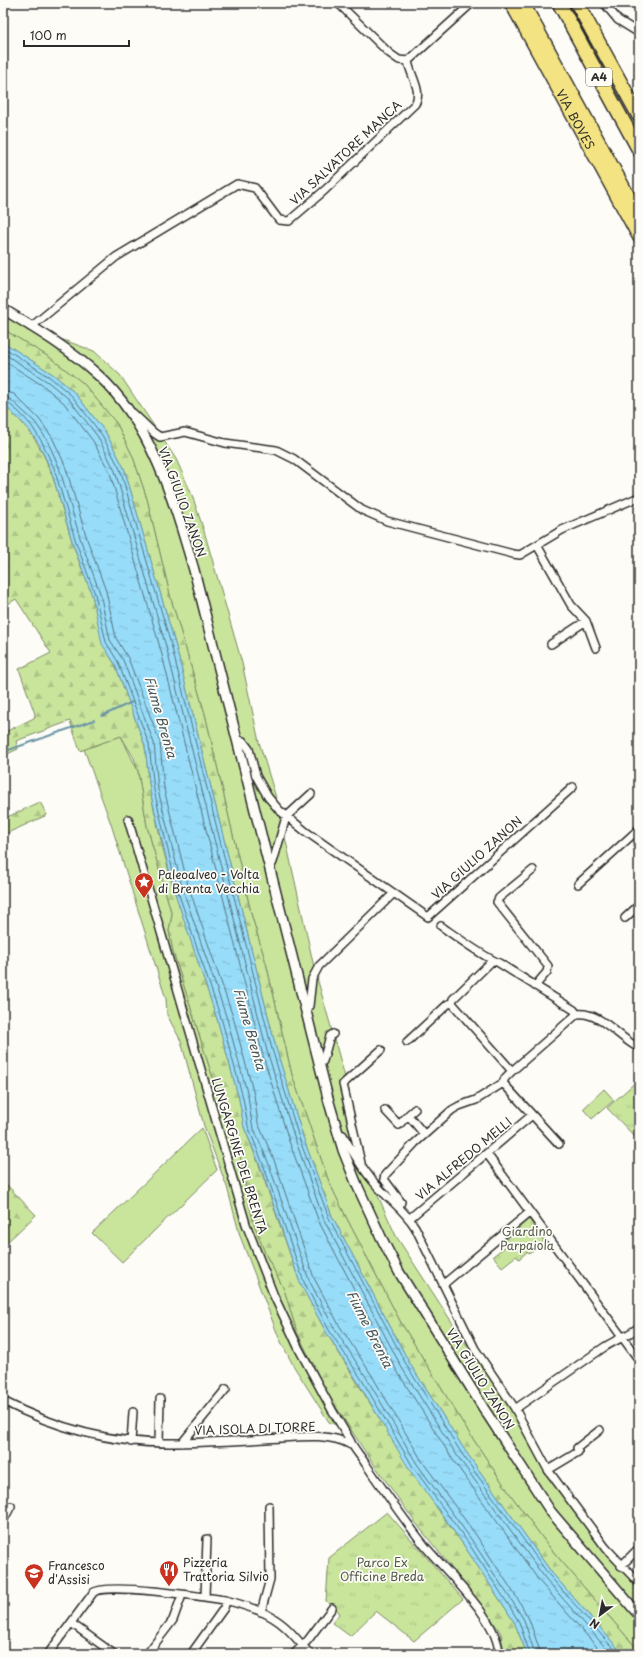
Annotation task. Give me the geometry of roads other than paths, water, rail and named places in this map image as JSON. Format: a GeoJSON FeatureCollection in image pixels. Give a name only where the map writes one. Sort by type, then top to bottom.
{"type":"FeatureCollection","features":[{"type":"Feature","properties":{"kind":"highway","name":"VIA BOVES"},"geometry":{"type":"LineString","coordinates":[[511,3],[639,237]]}},
{"type":"Feature","properties":{"kind":"highway","name":"VIA BOVES"},"geometry":{"type":"LineString","coordinates":[[523,3],[639,215]]}},
{"type":"Feature","properties":{"kind":"highway","name":"A4"},"geometry":{"type":"LineString","coordinates":[[559,3],[639,150]]}},
{"type":"Feature","properties":{"kind":"highway","name":"A4"},"geometry":{"type":"LineString","coordinates":[[578,3],[639,116]]}},
{"type":"Feature","properties":{"kind":"street"},"geometry":{"type":"LineString","coordinates":[[338,3],[389,53],[399,60],[408,61],[472,3]]}},
{"type":"Feature","properties":{"kind":"street"},"geometry":{"type":"LineString","coordinates":[[604,3],[618,20],[639,33]]}},
{"type":"Feature","properties":{"kind":"street","name":"VIA SALVATORE MANCA"},"geometry":{"type":"LineString","coordinates":[[31,327],[116,257],[237,184],[255,188],[279,220],[289,221],[325,190],[415,104],[418,98],[418,92],[408,61]]}},
{"type":"Feature","properties":{"kind":"street","name":"VIA GIULIO ZANON"},"geometry":{"type":"LineString","coordinates":[[3,309],[70,352],[99,376],[114,391],[131,414],[155,460],[180,524],[194,570],[319,1065],[338,1133],[356,1185],[380,1237],[399,1272],[484,1409],[551,1512],[639,1615]]}},
{"type":"Feature","properties":{"kind":"street"},"geometry":{"type":"LineString","coordinates":[[131,414],[133,413],[137,415],[154,433],[160,437],[185,432],[225,443],[276,450],[294,459],[362,510],[387,522],[513,554],[520,555],[562,530],[639,497]]}},
{"type":"Feature","properties":{"kind":"street"},"geometry":{"type":"LineString","coordinates":[[537,545],[571,605],[586,621],[596,648]]}},
{"type":"Feature","properties":{"kind":"street"},"geometry":{"type":"LineString","coordinates":[[550,644],[586,621]]}},
{"type":"Feature","properties":{"kind":"street","name":"VIA GIULIO ZANON"},"geometry":{"type":"LineString","coordinates":[[238,740],[243,741],[249,750],[256,776],[268,797],[286,817],[427,917],[430,916],[573,787]]}},
{"type":"Feature","properties":{"kind":"street"},"geometry":{"type":"LineString","coordinates":[[270,868],[286,817],[311,794]]}},
{"type":"Feature","properties":{"kind":"street","name":"LUNGARGINE DEL BRENTA"},"geometry":{"type":"LineString","coordinates":[[128,819],[246,1224],[274,1296],[299,1349],[350,1440],[351,1445],[425,1545],[479,1609],[495,1635],[499,1654]]}},
{"type":"Feature","properties":{"kind":"street"},"geometry":{"type":"LineString","coordinates":[[578,884],[639,830]]}},
{"type":"Feature","properties":{"kind":"street"},"geometry":{"type":"LineString","coordinates":[[533,870],[499,898],[497,902],[548,966],[547,972],[535,986]]}},
{"type":"Feature","properties":{"kind":"street"},"geometry":{"type":"LineString","coordinates":[[305,1009],[309,1006],[312,979],[317,968],[394,893]]}},
{"type":"Feature","properties":{"kind":"street"},"geometry":{"type":"LineString","coordinates":[[625,918],[639,905]]}},
{"type":"Feature","properties":{"kind":"street"},"geometry":{"type":"LineString","coordinates":[[441,926],[486,955],[492,961],[500,964],[574,1010],[577,1014]]}},
{"type":"Feature","properties":{"kind":"street"},"geometry":{"type":"LineString","coordinates":[[407,1042],[448,1004],[452,1003],[453,999],[492,961]]}},
{"type":"Feature","properties":{"kind":"street"},"geometry":{"type":"LineString","coordinates":[[452,1003],[512,1071]]}},
{"type":"Feature","properties":{"kind":"street"},"geometry":{"type":"LineString","coordinates":[[399,1207],[401,1202],[386,1182],[385,1175],[424,1134],[455,1108],[476,1100],[503,1083],[505,1078],[512,1071],[577,1014],[582,1013],[592,1016],[639,1048]]}},
{"type":"Feature","properties":{"kind":"street"},"geometry":{"type":"LineString","coordinates":[[319,1065],[324,1061],[330,1036],[333,1034]]}},
{"type":"Feature","properties":{"kind":"street","name":"VIA GIULIO ZANON"},"geometry":{"type":"LineString","coordinates":[[361,1167],[343,1084],[381,1050]]}},
{"type":"Feature","properties":{"kind":"street"},"geometry":{"type":"LineString","coordinates":[[503,1083],[559,1144]]}},
{"type":"Feature","properties":{"kind":"street"},"geometry":{"type":"LineString","coordinates":[[385,1110],[399,1125],[415,1109]]}},
{"type":"Feature","properties":{"kind":"street","name":"VIA ALFREDO MELLI"},"geometry":{"type":"LineString","coordinates":[[410,1218],[532,1115]]}},
{"type":"Feature","properties":{"kind":"street"},"geometry":{"type":"LineString","coordinates":[[408,1116],[424,1134]]}},
{"type":"Feature","properties":{"kind":"street","name":"VIA GIULIO ZANON"},"geometry":{"type":"LineString","coordinates":[[338,1133],[342,1135],[361,1167],[383,1192],[410,1218],[445,1283],[476,1349],[515,1409],[548,1470],[621,1566],[639,1583]]}},
{"type":"Feature","properties":{"kind":"street"},"geometry":{"type":"LineString","coordinates":[[487,1154],[639,1360]]}},
{"type":"Feature","properties":{"kind":"street"},"geometry":{"type":"LineString","coordinates":[[445,1283],[530,1212]]}},
{"type":"Feature","properties":{"kind":"street"},"geometry":{"type":"LineString","coordinates":[[515,1409],[603,1348],[629,1335],[639,1327]]}},
{"type":"Feature","properties":{"kind":"street","name":"VIA ISOLA DI TORRE"},"geometry":{"type":"LineString","coordinates":[[182,1443],[226,1388]]}},
{"type":"Feature","properties":{"kind":"street"},"geometry":{"type":"LineString","coordinates":[[159,1443],[160,1399]]}},
{"type":"Feature","properties":{"kind":"street","name":"VIA ISOLA DI TORRE"},"geometry":{"type":"LineString","coordinates":[[3,1401],[70,1429],[107,1439],[131,1442],[182,1443],[310,1437],[336,1440],[351,1445]]}},
{"type":"Feature","properties":{"kind":"street"},"geometry":{"type":"LineString","coordinates":[[131,1442],[133,1412]]}},
{"type":"Feature","properties":{"kind":"street"},"geometry":{"type":"LineString","coordinates":[[548,1470],[578,1452],[577,1448],[600,1430]]}},
{"type":"Feature","properties":{"kind":"street"},"geometry":{"type":"LineString","coordinates":[[3,1521],[11,1506]]}},
{"type":"Feature","properties":{"kind":"street"},"geometry":{"type":"LineString","coordinates":[[261,1612],[270,1580],[269,1506]]}},
{"type":"Feature","properties":{"kind":"street"},"geometry":{"type":"LineString","coordinates":[[205,1597],[207,1539]]}},
{"type":"Feature","properties":{"kind":"street"},"geometry":{"type":"LineString","coordinates":[[621,1566],[639,1548]]}},
{"type":"Feature","properties":{"kind":"street"},"geometry":{"type":"LineString","coordinates":[[48,1654],[96,1589],[135,1589],[205,1597],[226,1601],[261,1612],[289,1629],[310,1654]]}},
{"type":"Feature","properties":{"kind":"street"},"geometry":{"type":"LineString","coordinates":[[148,1654],[173,1620],[182,1595]]}},
{"type":"Feature","properties":{"kind":"street"},"geometry":{"type":"LineString","coordinates":[[191,1654],[224,1608],[226,1601]]}},
{"type":"Feature","properties":{"kind":"street"},"geometry":{"type":"LineString","coordinates":[[294,1654],[303,1645],[332,1608]]}},
{"type":"Feature","properties":{"kind":"street"},"geometry":{"type":"LineString","coordinates":[[71,1623],[114,1654]]}},
{"type":"Feature","properties":{"kind":"water","name":"Fiume Brenta"},"geometry":{"type":"Polygon","coordinates":[[[3,342],[54,375],[75,393],[106,433],[124,468],[176,647],[276,1048],[303,1137],[332,1216],[410,1364],[466,1452],[552,1573],[623,1654],[527,1654],[515,1624],[506,1609],[463,1544],[409,1469],[358,1382],[326,1332],[300,1283],[260,1165],[244,1127],[239,1099],[218,1022],[174,890],[150,791],[145,746],[115,664],[102,644],[92,595],[73,544],[51,470],[39,444],[28,428],[3,404],[3,342]]]}},
{"type":"Feature","properties":{"kind":"waterway"},"geometry":{"type":"LineString","coordinates":[[102,716],[132,702]]}},
{"type":"Feature","properties":{"kind":"waterway"},"geometry":{"type":"LineString","coordinates":[[3,752],[94,720]]}},
{"type":"Feature","properties":{"kind":"place","name":"Paleoalveo - Volta di Brenta Vecchia"},"geometry":{"type":"Point","coordinates":[144,899]}},
{"type":"Feature","properties":{"kind":"place","name":"Pizzeria Trattoria Silvio"},"geometry":{"type":"Point","coordinates":[169,1587]}},
{"type":"Feature","properties":{"kind":"place","name":"Francesco d'Assisi"},"geometry":{"type":"Point","coordinates":[34,1590]}},
{"type":"Feature","properties":{"kind":"park label","name":"Giardino Parpaiola"},"geometry":{"type":"Point","coordinates":[527,1239]}},
{"type":"Feature","properties":{"kind":"park label","name":"Parco Ex Officine Breda"},"geometry":{"type":"Point","coordinates":[382,1570]}}]}
